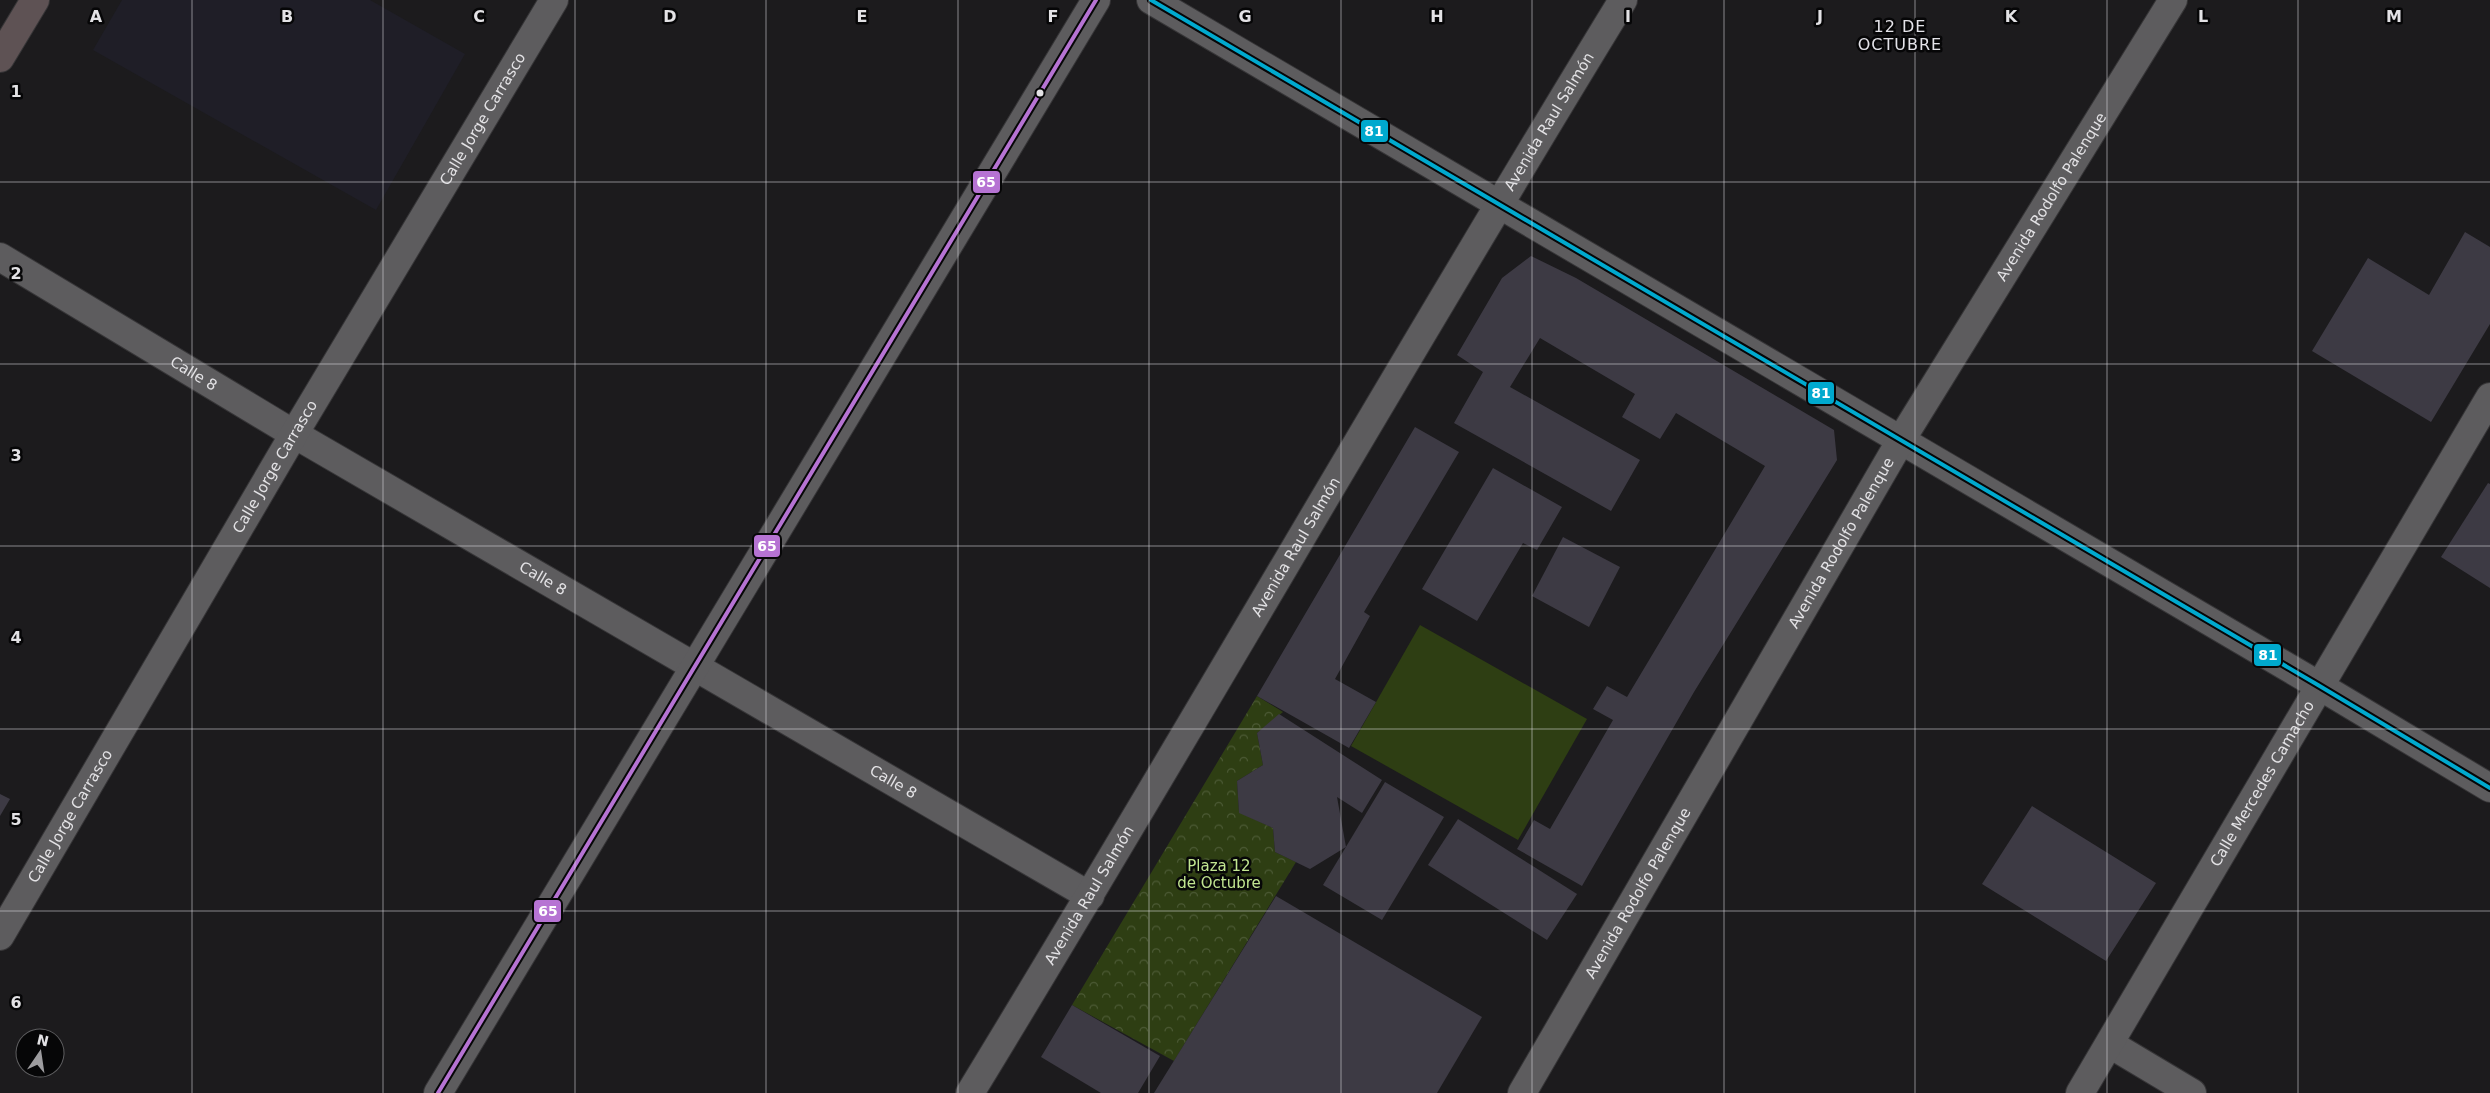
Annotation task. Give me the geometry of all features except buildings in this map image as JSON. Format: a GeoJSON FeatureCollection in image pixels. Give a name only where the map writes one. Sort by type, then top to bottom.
{"type":"FeatureCollection","features":[{"type":"Feature","properties":{"kind":"highway"},"geometry":{"type":"LineString","coordinates":[[0,58],[34,0]]}},
{"type":"Feature","properties":{"kind":"street","name":"Calle Jorge Carrasco"},"geometry":{"type":"LineString","coordinates":[[0,936],[294,434],[554,0]]}},
{"type":"Feature","properties":{"kind":"street"},"geometry":{"type":"LineString","coordinates":[[438,1093],[1096,0]]}},
{"type":"Feature","properties":{"kind":"street"},"geometry":{"type":"LineString","coordinates":[[1151,0],[2318,685],[2490,788]]}},
{"type":"Feature","properties":{"kind":"street","name":"Avenida Raul Salmón"},"geometry":{"type":"LineString","coordinates":[[970,1093],[1090,896],[1498,203],[1623,0]]}},
{"type":"Feature","properties":{"kind":"street","name":"Avenida Rodolfo Palenque"},"geometry":{"type":"LineString","coordinates":[[1522,1093],[1901,440],[2173,0]]}},
{"type":"Feature","properties":{"kind":"street","name":"Calle 8"},"geometry":{"type":"LineString","coordinates":[[0,257],[294,434],[1090,896]]}},
{"type":"Feature","properties":{"kind":"street","name":"Calle Mercedes Camacho"},"geometry":{"type":"LineString","coordinates":[[2080,1093],[2318,685],[2490,397]]}},
{"type":"Feature","properties":{"kind":"street"},"geometry":{"type":"LineString","coordinates":[[2110,1044],[2192,1093]]}},
{"type":"Feature","properties":{"kind":"shaded area"},"geometry":{"type":"Polygon","coordinates":[[[122,0],[370,0],[465,54],[376,210],[93,50],[122,0]]]}},
{"type":"Feature","properties":{"kind":"green space"},"geometry":{"type":"Polygon","coordinates":[[[1420,625],[1587,719],[1518,840],[1351,746],[1420,625]]]}},
{"type":"Feature","properties":{"kind":"green space","name":"Plaza 12 de Octubre"},"geometry":{"type":"Polygon","coordinates":[[[1257,696],[1283,712],[1257,733],[1263,765],[1237,781],[1239,812],[1273,828],[1275,852],[1296,862],[1174,1061],[1072,1005],[1257,696]]]}},
{"type":"Feature","properties":{"kind":"transit line","name":"65"},"geometry":{"type":"LineString","coordinates":[[438,1093],[1096,0]]}},
{"type":"Feature","properties":{"kind":"transit line","name":"81"},"geometry":{"type":"LineString","coordinates":[[1151,0],[2318,685],[2490,788]]}},
{"type":"Feature","properties":{"kind":"district","name":"12 DE OCTUBRE"},"geometry":{"type":"Point","coordinates":[1900,35]}}]}
